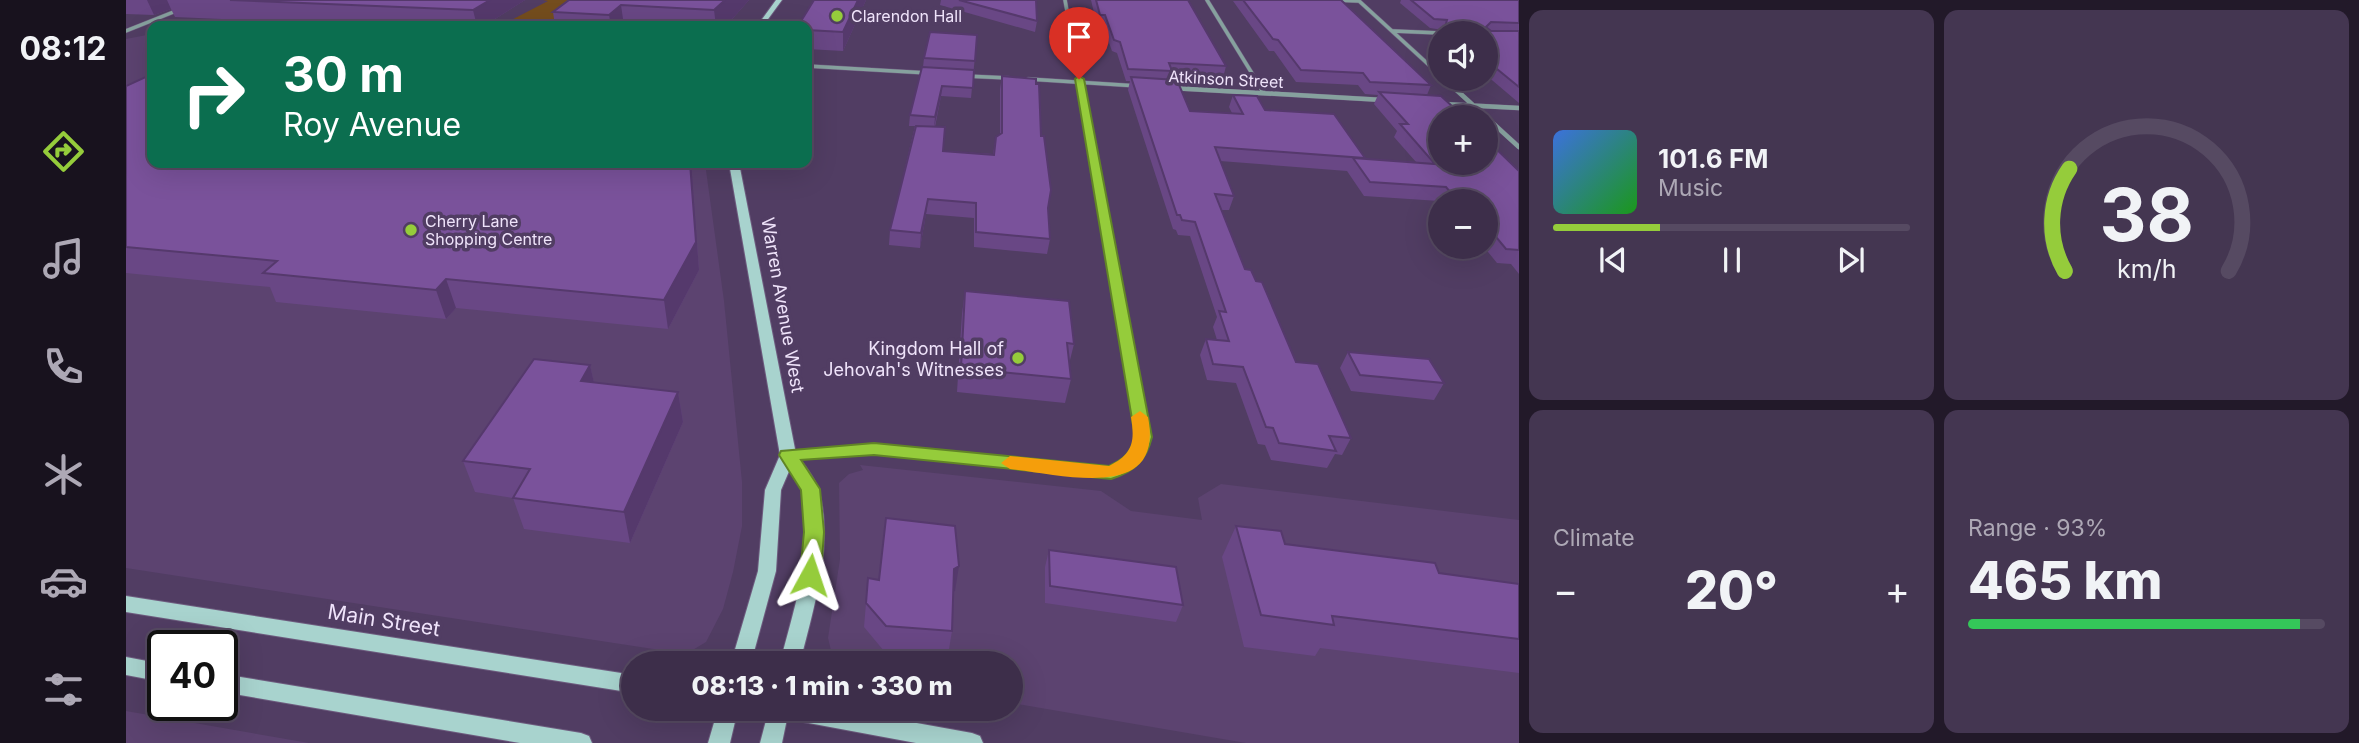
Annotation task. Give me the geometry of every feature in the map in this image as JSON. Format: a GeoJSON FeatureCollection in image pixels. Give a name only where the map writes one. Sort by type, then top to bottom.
{"type":"FeatureCollection","features":[{"type":"Feature","properties":{"kind":"street"},"geometry":{"type":"LineString","coordinates":[[764,21],[779,0]]}},
{"type":"Feature","properties":{"kind":"street"},"geometry":{"type":"LineString","coordinates":[[744,651],[767,571],[773,490],[788,455],[874,449],[1111,473],[1130,464],[1139,453],[1143,437],[1065,0]]}},
{"type":"Feature","properties":{"kind":"street"},"geometry":{"type":"LineString","coordinates":[[1207,0],[1264,93]]}},
{"type":"Feature","properties":{"kind":"street"},"geometry":{"type":"LineString","coordinates":[[1333,0],[1359,1],[1428,64]]}},
{"type":"Feature","properties":{"kind":"street"},"geometry":{"type":"LineString","coordinates":[[153,21],[192,5]]}},
{"type":"Feature","properties":{"kind":"street"},"geometry":{"type":"LineString","coordinates":[[126,31],[147,23]]}},
{"type":"Feature","properties":{"kind":"street"},"geometry":{"type":"LineString","coordinates":[[138,27],[147,27]]}},
{"type":"Feature","properties":{"kind":"street"},"geometry":{"type":"LineString","coordinates":[[1392,31],[1428,32]]}},
{"type":"Feature","properties":{"kind":"street"},"geometry":{"type":"LineString","coordinates":[[812,66],[932,74]]}},
{"type":"Feature","properties":{"kind":"street"},"geometry":{"type":"LineString","coordinates":[[959,75],[1013,78]]}},
{"type":"Feature","properties":{"kind":"street","name":"Atkinson Street"},"geometry":{"type":"LineString","coordinates":[[1026,79],[1146,86]]}},
{"type":"Feature","properties":{"kind":"street","name":"Atkinson Street"},"geometry":{"type":"LineString","coordinates":[[1159,87],[1390,101]]}},
{"type":"Feature","properties":{"kind":"street"},"geometry":{"type":"LineString","coordinates":[[1457,91],[1473,105]]}},
{"type":"Feature","properties":{"kind":"street"},"geometry":{"type":"LineString","coordinates":[[1432,103],[1460,105]]}},
{"type":"Feature","properties":{"kind":"street"},"geometry":{"type":"LineString","coordinates":[[1498,107],[1519,108]]}},
{"type":"Feature","properties":{"kind":"street"},"geometry":{"type":"LineString","coordinates":[[1498,128],[1519,147]]}},
{"type":"Feature","properties":{"kind":"street","name":"Warren Avenue West"},"geometry":{"type":"LineString","coordinates":[[735,168],[788,455],[811,489],[814,532],[810,575],[793,651]]}},
{"type":"Feature","properties":{"kind":"street","name":"Main Street"},"geometry":{"type":"LineString","coordinates":[[126,604],[621,682]]}},
{"type":"Feature","properties":{"kind":"street"},"geometry":{"type":"LineString","coordinates":[[126,666],[147,670]]}},
{"type":"Feature","properties":{"kind":"street"},"geometry":{"type":"LineString","coordinates":[[238,686],[581,743]]}},
{"type":"Feature","properties":{"kind":"street"},"geometry":{"type":"LineString","coordinates":[[719,743],[725,721]]}},
{"type":"Feature","properties":{"kind":"street"},"geometry":{"type":"LineString","coordinates":[[771,743],[776,721]]}},
{"type":"Feature","properties":{"kind":"street"},"geometry":{"type":"LineString","coordinates":[[852,721],[972,743]]}},
{"type":"Feature","properties":{"kind":"shaded area"},"geometry":{"type":"Polygon","coordinates":[[[543,0],[590,0],[577,4],[553,21],[510,21],[548,1],[543,0]]]}},
{"type":"Feature","properties":{"kind":"shaded area"},"geometry":{"type":"Polygon","coordinates":[[[147,35],[147,168],[706,168],[724,301],[742,482],[742,526],[733,572],[723,609],[706,642],[691,651],[666,651],[126,568],[126,39],[147,35]]]}},
{"type":"Feature","properties":{"kind":"shaded area"},"geometry":{"type":"Polygon","coordinates":[[[860,465],[1101,491],[1131,511],[1202,520],[1198,498],[1221,484],[1519,520],[1519,743],[1246,743],[1023,705],[1023,651],[831,651],[828,638],[840,559],[839,483],[849,474],[863,470],[860,465]]]}},
{"type":"Feature","properties":{"kind":"shaded area"},"geometry":{"type":"Polygon","coordinates":[[[126,711],[147,715],[147,721],[183,721],[309,743],[126,743],[126,711]]]}},
{"type":"Feature","properties":{"kind":"building"},"geometry":{"type":"Polygon","coordinates":[[[230,0],[490,0],[473,10],[230,0]]]}},
{"type":"Feature","properties":{"kind":"building"},"geometry":{"type":"Polygon","coordinates":[[[569,0],[725,0],[714,10],[621,5],[609,15],[553,12],[569,0]]]}},
{"type":"Feature","properties":{"kind":"building"},"geometry":{"type":"Polygon","coordinates":[[[814,0],[858,0],[843,32],[812,30],[812,21],[801,21],[814,0]]]}},
{"type":"Feature","properties":{"kind":"building"},"geometry":{"type":"Polygon","coordinates":[[[959,0],[1036,0],[1037,21],[959,0]]]}},
{"type":"Feature","properties":{"kind":"building"},"geometry":{"type":"Polygon","coordinates":[[[1096,0],[1188,0],[1226,66],[1169,63],[1172,71],[1128,69],[1120,42],[1114,40],[1105,15],[1100,15],[1096,0]]]}},
{"type":"Feature","properties":{"kind":"building"},"geometry":{"type":"Polygon","coordinates":[[[1243,0],[1341,0],[1428,85],[1370,82],[1363,73],[1301,70],[1278,40],[1273,39],[1243,0]]]}},
{"type":"Feature","properties":{"kind":"building"},"geometry":{"type":"Polygon","coordinates":[[[1411,0],[1519,0],[1519,23],[1434,19],[1411,0]]]}},
{"type":"Feature","properties":{"kind":"building"},"geometry":{"type":"Polygon","coordinates":[[[1498,31],[1519,31],[1519,87],[1498,70],[1498,31]]]}},
{"type":"Feature","properties":{"kind":"building"},"geometry":{"type":"Polygon","coordinates":[[[930,32],[977,35],[975,61],[924,58],[930,32]]]}},
{"type":"Feature","properties":{"kind":"building"},"geometry":{"type":"Polygon","coordinates":[[[922,67],[974,70],[973,88],[942,86],[935,117],[910,115],[922,67]]]}},
{"type":"Feature","properties":{"kind":"building","name":"Cherry Lane Shopping Centre"},"geometry":{"type":"Polygon","coordinates":[[[147,76],[147,168],[690,168],[696,242],[664,300],[446,279],[436,290],[263,273],[277,261],[126,247],[126,86],[147,76]]]}},
{"type":"Feature","properties":{"kind":"building"},"geometry":{"type":"Polygon","coordinates":[[[1002,76],[1036,79],[1036,84],[1039,84],[1041,136],[1044,136],[1051,190],[1048,208],[1050,239],[976,232],[976,203],[928,199],[921,233],[890,230],[916,126],[945,127],[943,151],[994,155],[996,137],[1002,133],[1002,76]]]}},
{"type":"Feature","properties":{"kind":"building"},"geometry":{"type":"Polygon","coordinates":[[[1131,77],[1177,80],[1190,111],[1243,114],[1233,95],[1257,96],[1265,110],[1334,114],[1365,158],[1215,147],[1234,196],[1215,194],[1245,269],[1251,270],[1256,281],[1262,282],[1296,362],[1318,364],[1351,438],[1329,436],[1336,451],[1279,443],[1273,428],[1266,427],[1243,367],[1213,364],[1206,339],[1229,341],[1219,311],[1226,312],[1195,222],[1182,220],[1180,215],[1177,215],[1131,77]]]}},
{"type":"Feature","properties":{"kind":"building"},"geometry":{"type":"Polygon","coordinates":[[[1379,92],[1441,96],[1451,105],[1428,105],[1428,156],[1400,124],[1408,124],[1379,92]]]}},
{"type":"Feature","properties":{"kind":"building"},"geometry":{"type":"Polygon","coordinates":[[[1498,151],[1519,171],[1519,250],[1506,249],[1498,239],[1498,189],[1448,189],[1370,182],[1353,158],[1428,163],[1428,175],[1498,175],[1498,151]]]}},
{"type":"Feature","properties":{"kind":"building","name":"Kingdom Hall of Jehovah's Witnesses"},"geometry":{"type":"Polygon","coordinates":[[[965,291],[1069,301],[1074,344],[1067,343],[1071,379],[961,368],[965,291]]]}},
{"type":"Feature","properties":{"kind":"building"},"geometry":{"type":"Polygon","coordinates":[[[1348,352],[1429,359],[1444,383],[1360,375],[1348,352]]]}},
{"type":"Feature","properties":{"kind":"building"},"geometry":{"type":"Polygon","coordinates":[[[534,359],[590,365],[581,381],[678,392],[624,512],[513,498],[530,469],[463,461],[534,359]]]}},
{"type":"Feature","properties":{"kind":"building"},"geometry":{"type":"Polygon","coordinates":[[[886,518],[955,526],[959,566],[954,569],[952,631],[886,626],[866,603],[868,578],[879,580],[886,518]]]}},
{"type":"Feature","properties":{"kind":"building"},"geometry":{"type":"Polygon","coordinates":[[[1236,526],[1281,531],[1285,544],[1435,563],[1439,573],[1519,584],[1519,639],[1332,616],[1334,625],[1261,615],[1236,526]]]}},
{"type":"Feature","properties":{"kind":"building"},"geometry":{"type":"Polygon","coordinates":[[[1049,550],[1176,567],[1183,605],[1050,586],[1049,550]]]}},
{"type":"Feature","properties":{"kind":"slow traffic"},"geometry":{"type":"LineString","coordinates":[[1010,463],[1111,473],[1130,464],[1139,453],[1143,437],[1140,417]]}},
{"type":"Feature","properties":{"kind":"place","name":"Clarendon Hall"},"geometry":{"type":"Point","coordinates":[837,16]}},
{"type":"Feature","properties":{"kind":"place","name":"Cherry Lane Shopping Centre"},"geometry":{"type":"Point","coordinates":[411,230]}},
{"type":"Feature","properties":{"kind":"place","name":"Kingdom Hall of Jehovah's Witnesses"},"geometry":{"type":"Point","coordinates":[1018,358]}},
{"type":"Feature","properties":{"kind":"route"},"geometry":{"type":"LineString","coordinates":[[810,575],[814,532],[811,489],[788,455],[874,449],[1111,473],[1130,464],[1139,453],[1143,437],[1079,79]]}}]}
